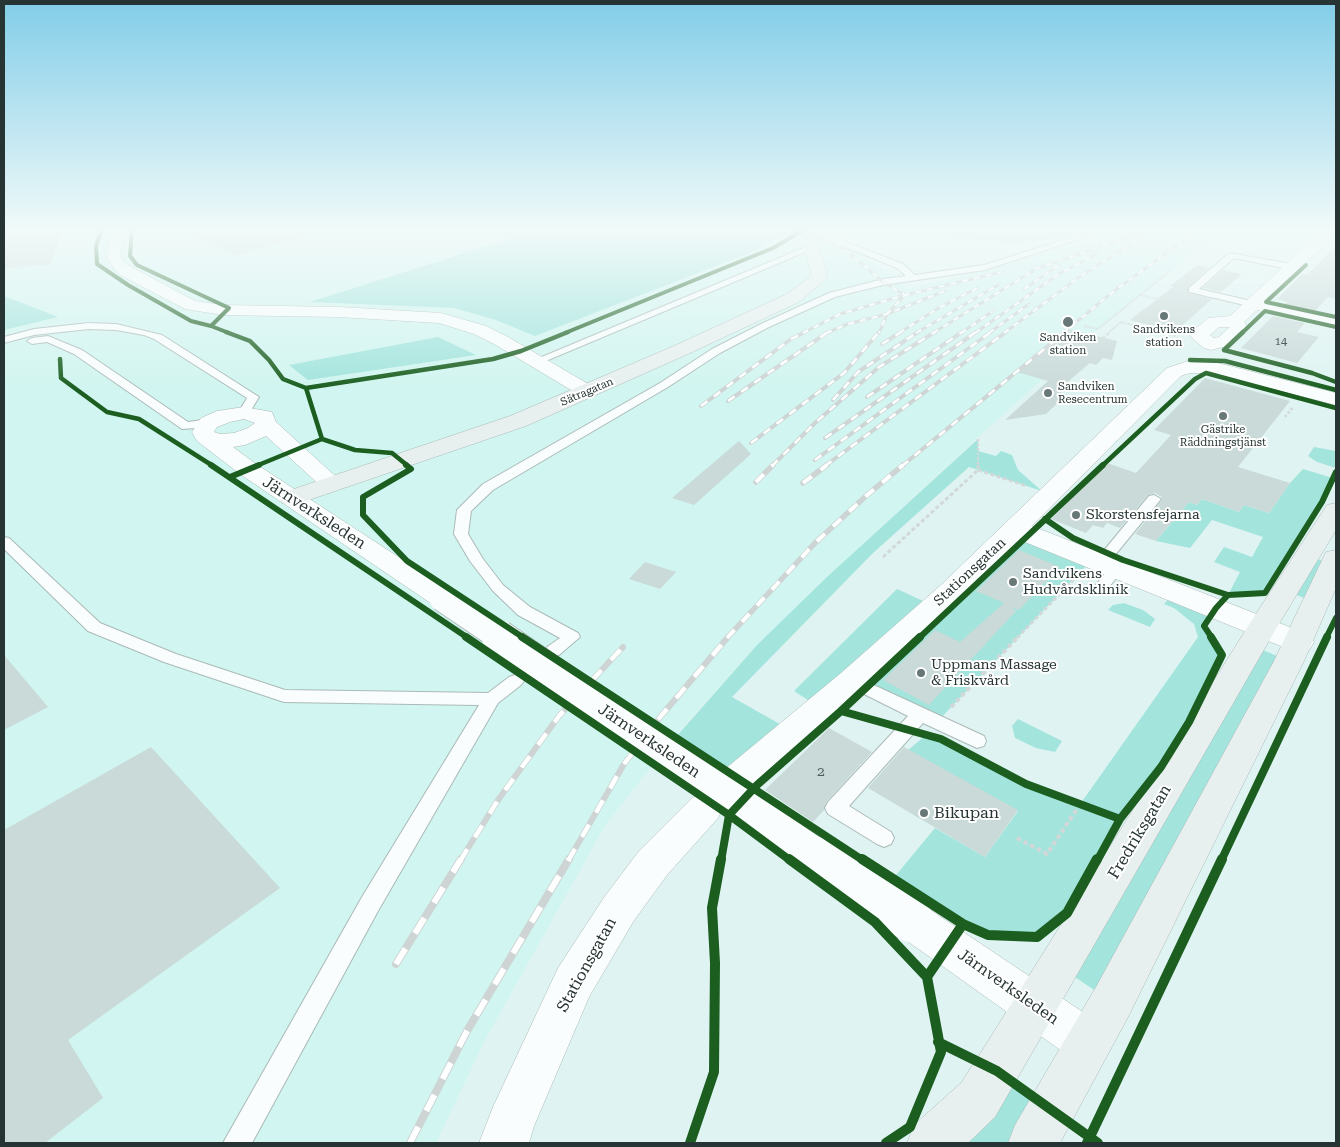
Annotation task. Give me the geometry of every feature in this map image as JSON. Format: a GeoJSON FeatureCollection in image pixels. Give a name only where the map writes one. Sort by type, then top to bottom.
{"type":"FeatureCollection","features":[{"type":"Feature","properties":{"kind":"street"},"geometry":{"type":"LineString","coordinates":[[147,283],[192,305],[223,310],[393,314],[441,318],[502,340],[588,392]]}},
{"type":"Feature","properties":{"kind":"street","name":"Sätragatan"},"geometry":{"type":"LineString","coordinates":[[291,498],[518,421],[588,392],[793,298],[813,283]]}},
{"type":"Feature","properties":{"kind":"street"},"geometry":{"type":"LineString","coordinates":[[1235,321],[1276,283]]}},
{"type":"Feature","properties":{"kind":"street"},"geometry":{"type":"LineString","coordinates":[[1253,304],[1336,323]]}},
{"type":"Feature","properties":{"kind":"street","name":"Stationsgatan"},"geometry":{"type":"LineString","coordinates":[[738,779],[852,681],[1016,529],[1049,494],[1174,372],[1188,366],[1222,370],[1336,400]]}},
{"type":"Feature","properties":{"kind":"street"},"geometry":{"type":"LineString","coordinates":[[266,424],[262,429],[247,437],[227,441],[209,431],[225,416],[244,413],[264,417],[266,424],[332,484]]}},
{"type":"Feature","properties":{"kind":"street","name":"Järnverksleden"},"geometry":{"type":"LineString","coordinates":[[209,431],[248,469],[442,598],[1089,1043]]}},
{"type":"Feature","properties":{"kind":"street","name":"Fredriksgatan"},"geometry":{"type":"LineString","coordinates":[[932,1143],[978,1100],[1037,1007],[1262,627],[1336,510]]}},
{"type":"Feature","properties":{"kind":"street"},"geometry":{"type":"LineString","coordinates":[[1016,529],[1100,573],[1262,627],[1299,642]]}},
{"type":"Feature","properties":{"kind":"street"},"geometry":{"type":"LineString","coordinates":[[1033,1143],[1089,1043],[1299,642],[1336,558]]}},
{"type":"Feature","properties":{"kind":"street","name":"Stationsgatan"},"geometry":{"type":"LineString","coordinates":[[504,1143],[510,1124],[573,983],[619,909],[648,871],[705,808]]}},
{"type":"Feature","properties":{"kind":"lane"},"geometry":{"type":"LineString","coordinates":[[537,361],[710,283]]}},
{"type":"Feature","properties":{"kind":"lane"},"geometry":{"type":"LineString","coordinates":[[553,651],[572,636],[524,610],[498,588],[477,561],[461,534],[464,510],[488,487],[716,352],[764,326],[832,295],[887,283]]}},
{"type":"Feature","properties":{"kind":"lane"},"geometry":{"type":"LineString","coordinates":[[1200,283],[1192,290],[1253,304]]}},
{"type":"Feature","properties":{"kind":"lane"},"geometry":{"type":"LineString","coordinates":[[4,342],[34,332],[89,326],[116,327],[146,333],[158,337],[253,397],[244,413]]}},
{"type":"Feature","properties":{"kind":"lane"},"geometry":{"type":"LineString","coordinates":[[4,342],[48,339],[78,352],[186,426],[209,431]]}},
{"type":"Feature","properties":{"kind":"lane"},"geometry":{"type":"LineString","coordinates":[[1100,573],[1154,499]]}},
{"type":"Feature","properties":{"kind":"lane"},"geometry":{"type":"LineString","coordinates":[[4,541],[94,627],[170,658],[284,696],[492,699]]}},
{"type":"Feature","properties":{"kind":"lane"},"geometry":{"type":"LineString","coordinates":[[236,1143],[370,904],[492,699],[514,681]]}},
{"type":"Feature","properties":{"kind":"lane"},"geometry":{"type":"LineString","coordinates":[[852,681],[977,741]]}},
{"type":"Feature","properties":{"kind":"lane"},"geometry":{"type":"LineString","coordinates":[[884,838],[835,808],[928,718]]}},
{"type":"Feature","properties":{"kind":"path"},"geometry":{"type":"LineString","coordinates":[[1098,329],[1156,283]]}},
{"type":"Feature","properties":{"kind":"path"},"geometry":{"type":"LineString","coordinates":[[1140,295],[1189,306]]}},
{"type":"Feature","properties":{"kind":"path"},"geometry":{"type":"LineString","coordinates":[[1103,338],[1121,322],[1178,336]]}},
{"type":"Feature","properties":{"kind":"path"},"geometry":{"type":"LineString","coordinates":[[1084,326],[1109,332]]}},
{"type":"Feature","properties":{"kind":"path"},"geometry":{"type":"LineString","coordinates":[[883,557],[978,470],[978,439]]}},
{"type":"Feature","properties":{"kind":"path"},"geometry":{"type":"LineString","coordinates":[[978,470],[1049,494]]}},
{"type":"Feature","properties":{"kind":"path"},"geometry":{"type":"LineString","coordinates":[[928,718],[1100,573]]}},
{"type":"Feature","properties":{"kind":"path"},"geometry":{"type":"LineString","coordinates":[[1073,800],[1089,806]]}},
{"type":"Feature","properties":{"kind":"path"},"geometry":{"type":"LineString","coordinates":[[1017,838],[1047,854],[1081,804]]}},
{"type":"Feature","properties":{"kind":"shaded area"},"geometry":{"type":"Polygon","coordinates":[[[4,283],[900,283],[907,289],[935,283],[1157,283],[1098,329],[827,577],[758,644],[683,727],[606,824],[485,1040],[436,1143],[4,1143],[4,283]]]}},
{"type":"Feature","properties":{"kind":"shaded area"},"geometry":{"type":"Polygon","coordinates":[[[371,283],[673,283],[535,336],[496,320],[454,308],[310,302],[371,283]]]}},
{"type":"Feature","properties":{"kind":"shaded area"},"geometry":{"type":"Polygon","coordinates":[[[4,296],[58,317],[4,330],[4,296]]]}},
{"type":"Feature","properties":{"kind":"shaded area"},"geometry":{"type":"Polygon","coordinates":[[[438,337],[476,355],[308,380],[289,365],[438,337]]]}},
{"type":"Feature","properties":{"kind":"shaded area"},"geometry":{"type":"Polygon","coordinates":[[[978,439],[978,451],[996,456],[1001,451],[1012,455],[1018,470],[1042,491],[969,467],[873,553],[732,697],[792,731],[738,779],[675,738],[758,644],[827,577],[978,439]]]}},
{"type":"Feature","properties":{"kind":"shaded area"},"geometry":{"type":"Polygon","coordinates":[[[1314,447],[1336,451],[1336,468],[1317,462],[1308,456],[1314,447]]]}},
{"type":"Feature","properties":{"kind":"shaded area"},"geometry":{"type":"Polygon","coordinates":[[[1303,469],[1333,478],[1322,502],[1265,593],[1228,595],[1240,572],[1214,562],[1224,547],[1252,557],[1263,537],[1212,520],[1190,548],[1156,541],[1189,502],[1197,505],[1202,499],[1239,512],[1244,505],[1269,513],[1290,483],[1303,469]]]}},
{"type":"Feature","properties":{"kind":"shaded area"},"geometry":{"type":"Polygon","coordinates":[[[1023,540],[1087,565],[937,722],[866,688],[1023,540]]]}},
{"type":"Feature","properties":{"kind":"shaded area"},"geometry":{"type":"Polygon","coordinates":[[[1307,555],[1333,565],[1316,603],[1285,590],[1307,555]]]}},
{"type":"Feature","properties":{"kind":"shaded area"},"geometry":{"type":"Polygon","coordinates":[[[897,589],[934,606],[820,708],[794,691],[897,589]]]}},
{"type":"Feature","properties":{"kind":"shaded area"},"geometry":{"type":"Polygon","coordinates":[[[1175,592],[1216,608],[1205,626],[1222,655],[1189,722],[1161,767],[1120,819],[1067,913],[1037,937],[988,935],[963,924],[892,880],[935,828],[985,857],[1018,811],[908,750],[926,735],[941,739],[1026,784],[1081,803],[1198,637],[1194,624],[1174,608],[1164,604],[1175,592]]]}},
{"type":"Feature","properties":{"kind":"shaded area"},"geometry":{"type":"Polygon","coordinates":[[[1124,603],[1143,610],[1155,619],[1150,627],[1108,610],[1113,605],[1124,603]]]}},
{"type":"Feature","properties":{"kind":"shaded area"},"geometry":{"type":"Polygon","coordinates":[[[1251,645],[1289,661],[1112,1002],[1060,967],[1251,645]]]}},
{"type":"Feature","properties":{"kind":"shaded area"},"geometry":{"type":"Polygon","coordinates":[[[1018,719],[1062,741],[1055,752],[1036,748],[1015,738],[1012,726],[1018,719]]]}},
{"type":"Feature","properties":{"kind":"shaded area"},"geometry":{"type":"Polygon","coordinates":[[[997,1071],[1051,1109],[1033,1143],[932,1143],[997,1071]]]}},
{"type":"Feature","properties":{"kind":"building"},"geometry":{"type":"Polygon","coordinates":[[[1175,283],[1193,283],[1188,287],[1188,293],[1212,299],[1175,332],[1130,320],[1173,287],[1170,286],[1175,283]]]}},
{"type":"Feature","properties":{"kind":"building"},"geometry":{"type":"Polygon","coordinates":[[[1209,283],[1232,283],[1221,292],[1203,288],[1209,283]]]}},
{"type":"Feature","properties":{"kind":"building"},"geometry":{"type":"Polygon","coordinates":[[[1293,283],[1336,283],[1336,299],[1328,297],[1315,311],[1284,304],[1287,302],[1277,299],[1293,283]]]}},
{"type":"Feature","properties":{"kind":"building"},"geometry":{"type":"Polygon","coordinates":[[[1273,316],[1305,323],[1297,332],[1319,337],[1297,363],[1241,348],[1273,316]]]}},
{"type":"Feature","properties":{"kind":"building"},"geometry":{"type":"Polygon","coordinates":[[[1069,329],[1117,341],[1112,360],[1103,358],[1096,365],[1090,363],[1064,385],[1056,383],[1064,397],[1046,414],[1005,420],[1048,381],[1017,372],[1069,329]]]}},
{"type":"Feature","properties":{"kind":"building"},"geometry":{"type":"Polygon","coordinates":[[[1205,378],[1290,401],[1238,467],[1290,483],[1269,513],[1244,505],[1239,512],[1202,499],[1197,505],[1189,502],[1156,541],[1135,534],[1162,500],[1162,497],[1155,493],[1148,495],[1120,528],[1107,523],[1103,528],[1093,525],[1086,533],[1051,519],[1107,463],[1136,473],[1171,435],[1154,430],[1205,378]]]}},
{"type":"Feature","properties":{"kind":"building"},"geometry":{"type":"Polygon","coordinates":[[[739,441],[751,454],[694,505],[672,498],[739,441]]]}},
{"type":"Feature","properties":{"kind":"building"},"geometry":{"type":"Polygon","coordinates":[[[1019,550],[1060,567],[1019,610],[1012,607],[1016,611],[929,705],[883,680],[935,630],[960,642],[1004,603],[976,591],[1019,550]]]}},
{"type":"Feature","properties":{"kind":"building"},"geometry":{"type":"Polygon","coordinates":[[[645,562],[676,572],[660,589],[629,579],[645,562]]]}},
{"type":"Feature","properties":{"kind":"building"},"geometry":{"type":"Polygon","coordinates":[[[4,655],[48,707],[4,730],[4,655]]]}},
{"type":"Feature","properties":{"kind":"building"},"geometry":{"type":"Polygon","coordinates":[[[829,728],[872,752],[827,801],[824,810],[813,822],[765,790],[829,728]]]}},
{"type":"Feature","properties":{"kind":"building"},"geometry":{"type":"Polygon","coordinates":[[[151,747],[280,888],[68,1040],[103,1098],[45,1143],[4,1143],[4,830],[151,747]]]}},
{"type":"Feature","properties":{"kind":"building"},"geometry":{"type":"Polygon","coordinates":[[[904,747],[1018,810],[985,857],[868,788],[904,747]]]}},
{"type":"Feature","properties":{"kind":"railway"},"geometry":{"type":"LineString","coordinates":[[884,283],[905,295]]}},
{"type":"Feature","properties":{"kind":"railway"},"geometry":{"type":"LineString","coordinates":[[905,295],[958,283]]}},
{"type":"Feature","properties":{"kind":"railway"},"geometry":{"type":"LineString","coordinates":[[933,333],[1014,283]]}},
{"type":"Feature","properties":{"kind":"railway"},"geometry":{"type":"LineString","coordinates":[[1024,289],[1033,283]]}},
{"type":"Feature","properties":{"kind":"railway"},"geometry":{"type":"LineString","coordinates":[[975,333],[1047,283]]}},
{"type":"Feature","properties":{"kind":"railway"},"geometry":{"type":"LineString","coordinates":[[1004,333],[1072,283]]}},
{"type":"Feature","properties":{"kind":"railway"},"geometry":{"type":"LineString","coordinates":[[1063,333],[1126,283]]}},
{"type":"Feature","properties":{"kind":"railway"},"geometry":{"type":"LineString","coordinates":[[916,333],[998,285]]}},
{"type":"Feature","properties":{"kind":"railway"},"geometry":{"type":"LineString","coordinates":[[899,333],[937,309],[977,288]]}},
{"type":"Feature","properties":{"kind":"railway"},"geometry":{"type":"LineString","coordinates":[[887,314],[945,291]]}},
{"type":"Feature","properties":{"kind":"railway"},"geometry":{"type":"LineString","coordinates":[[803,333],[840,314],[905,295]]}},
{"type":"Feature","properties":{"kind":"railway"},"geometry":{"type":"LineString","coordinates":[[887,314],[905,295]]}},
{"type":"Feature","properties":{"kind":"railway"},"geometry":{"type":"LineString","coordinates":[[989,333],[1029,304]]}},
{"type":"Feature","properties":{"kind":"railway"},"geometry":{"type":"LineString","coordinates":[[961,333],[993,311]]}},
{"type":"Feature","properties":{"kind":"railway"},"geometry":{"type":"LineString","coordinates":[[827,332],[848,324],[887,314]]}},
{"type":"Feature","properties":{"kind":"railway"},"geometry":{"type":"LineString","coordinates":[[879,333],[887,314]]}},
{"type":"Feature","properties":{"kind":"railway"},"geometry":{"type":"LineString","coordinates":[[728,401],[827,332]]}},
{"type":"Feature","properties":{"kind":"railway"},"geometry":{"type":"LineString","coordinates":[[751,443],[844,373],[879,332]]}},
{"type":"Feature","properties":{"kind":"railway"},"geometry":{"type":"LineString","coordinates":[[882,344],[901,332]]}},
{"type":"Feature","properties":{"kind":"railway"},"geometry":{"type":"LineString","coordinates":[[833,400],[858,372],[918,332]]}},
{"type":"Feature","properties":{"kind":"railway"},"geometry":{"type":"LineString","coordinates":[[756,482],[815,423],[879,367],[935,332]]}},
{"type":"Feature","properties":{"kind":"railway"},"geometry":{"type":"LineString","coordinates":[[867,397],[962,332]]}},
{"type":"Feature","properties":{"kind":"railway"},"geometry":{"type":"LineString","coordinates":[[825,438],[976,332]]}},
{"type":"Feature","properties":{"kind":"railway"},"geometry":{"type":"LineString","coordinates":[[815,460],[991,332]]}},
{"type":"Feature","properties":{"kind":"railway"},"geometry":{"type":"LineString","coordinates":[[825,466],[1006,332]]}},
{"type":"Feature","properties":{"kind":"railway"},"geometry":{"type":"LineString","coordinates":[[902,466],[1065,332]]}},
{"type":"Feature","properties":{"kind":"railway"},"geometry":{"type":"LineString","coordinates":[[701,406],[791,339],[803,333]]}},
{"type":"Feature","properties":{"kind":"railway"},"geometry":{"type":"LineString","coordinates":[[803,483],[827,465]]}},
{"type":"Feature","properties":{"kind":"railway"},"geometry":{"type":"LineString","coordinates":[[727,638],[815,543],[903,465]]}},
{"type":"Feature","properties":{"kind":"railway"},"geometry":{"type":"LineString","coordinates":[[568,861],[624,764],[661,716],[728,637]]}},
{"type":"Feature","properties":{"kind":"railway"},"geometry":{"type":"LineString","coordinates":[[460,861],[498,800],[559,716],[623,647]]}},
{"type":"Feature","properties":{"kind":"railway"},"geometry":{"type":"LineString","coordinates":[[396,964],[461,859]]}},
{"type":"Feature","properties":{"kind":"railway"},"geometry":{"type":"LineString","coordinates":[[410,1143],[467,1031],[569,859]]}},
{"type":"Feature","properties":{"kind":"cycle path"},"geometry":{"type":"LineString","coordinates":[[124,283],[191,321],[211,326]]}},
{"type":"Feature","properties":{"kind":"cycle path"},"geometry":{"type":"LineString","coordinates":[[174,283],[229,308],[211,326],[250,341],[269,360],[283,379],[306,388]]}},
{"type":"Feature","properties":{"kind":"cycle path"},"geometry":{"type":"LineString","coordinates":[[689,283],[521,351],[493,359],[306,388],[322,439],[355,450],[392,453],[411,469],[363,497],[363,515],[407,561],[774,803],[963,924]]}},
{"type":"Feature","properties":{"kind":"cycle path"},"geometry":{"type":"LineString","coordinates":[[1287,283],[1266,302],[1336,317]]}},
{"type":"Feature","properties":{"kind":"cycle path"},"geometry":{"type":"LineString","coordinates":[[1224,350],[1265,311],[1336,327]]}},
{"type":"Feature","properties":{"kind":"cycle path"},"geometry":{"type":"LineString","coordinates":[[1224,350],[1312,373],[1336,382]]}},
{"type":"Feature","properties":{"kind":"cycle path"},"geometry":{"type":"LineString","coordinates":[[60,359],[61,378],[107,412],[139,419],[230,477],[729,815],[875,922],[927,977],[941,1052],[910,1127],[886,1143]]}},
{"type":"Feature","properties":{"kind":"cycle path"},"geometry":{"type":"LineString","coordinates":[[1190,360],[1225,361],[1336,390]]}},
{"type":"Feature","properties":{"kind":"cycle path"},"geometry":{"type":"LineString","coordinates":[[690,1143],[714,1072],[715,963],[712,908],[729,815],[757,785],[841,711],[1195,379],[1206,373],[1336,408]]}},
{"type":"Feature","properties":{"kind":"cycle path"},"geometry":{"type":"LineString","coordinates":[[230,477],[322,439]]}},
{"type":"Feature","properties":{"kind":"cycle path"},"geometry":{"type":"LineString","coordinates":[[927,977],[963,924],[988,935],[1037,937],[1067,913],[1120,819],[1161,767],[1189,722],[1222,655],[1204,626],[1216,608],[1228,595],[1265,593],[1322,502],[1336,472]]}},
{"type":"Feature","properties":{"kind":"cycle path"},"geometry":{"type":"LineString","coordinates":[[1045,519],[1073,538],[1123,560],[1228,595]]}},
{"type":"Feature","properties":{"kind":"cycle path"},"geometry":{"type":"LineString","coordinates":[[1087,1143],[1336,618]]}},
{"type":"Feature","properties":{"kind":"cycle path"},"geometry":{"type":"LineString","coordinates":[[841,711],[941,739],[1026,784],[1120,819]]}},
{"type":"Feature","properties":{"kind":"cycle path"},"geometry":{"type":"LineString","coordinates":[[938,1042],[997,1071],[1098,1143]]}},
{"type":"Feature","properties":{"kind":"place","name":"Sandvikens station"},"geometry":{"type":"Point","coordinates":[1164,316]}},
{"type":"Feature","properties":{"kind":"place","name":"Sandviken station"},"geometry":{"type":"Point","coordinates":[1068,322]}},
{"type":"Feature","properties":{"kind":"place","name":"Sandviken Resecentrum"},"geometry":{"type":"Point","coordinates":[1048,393]}},
{"type":"Feature","properties":{"kind":"place","name":"Gästrike Räddningstjänst"},"geometry":{"type":"Point","coordinates":[1223,416]}},
{"type":"Feature","properties":{"kind":"place","name":"Skorstensfejarna"},"geometry":{"type":"Point","coordinates":[1076,515]}},
{"type":"Feature","properties":{"kind":"place","name":"Sandvikens Hudvårdsklinik"},"geometry":{"type":"Point","coordinates":[1013,582]}},
{"type":"Feature","properties":{"kind":"place","name":"Uppmans Massage & Friskvård"},"geometry":{"type":"Point","coordinates":[921,673]}},
{"type":"Feature","properties":{"kind":"place","name":"Bikupan"},"geometry":{"type":"Point","coordinates":[924,813]}}]}
